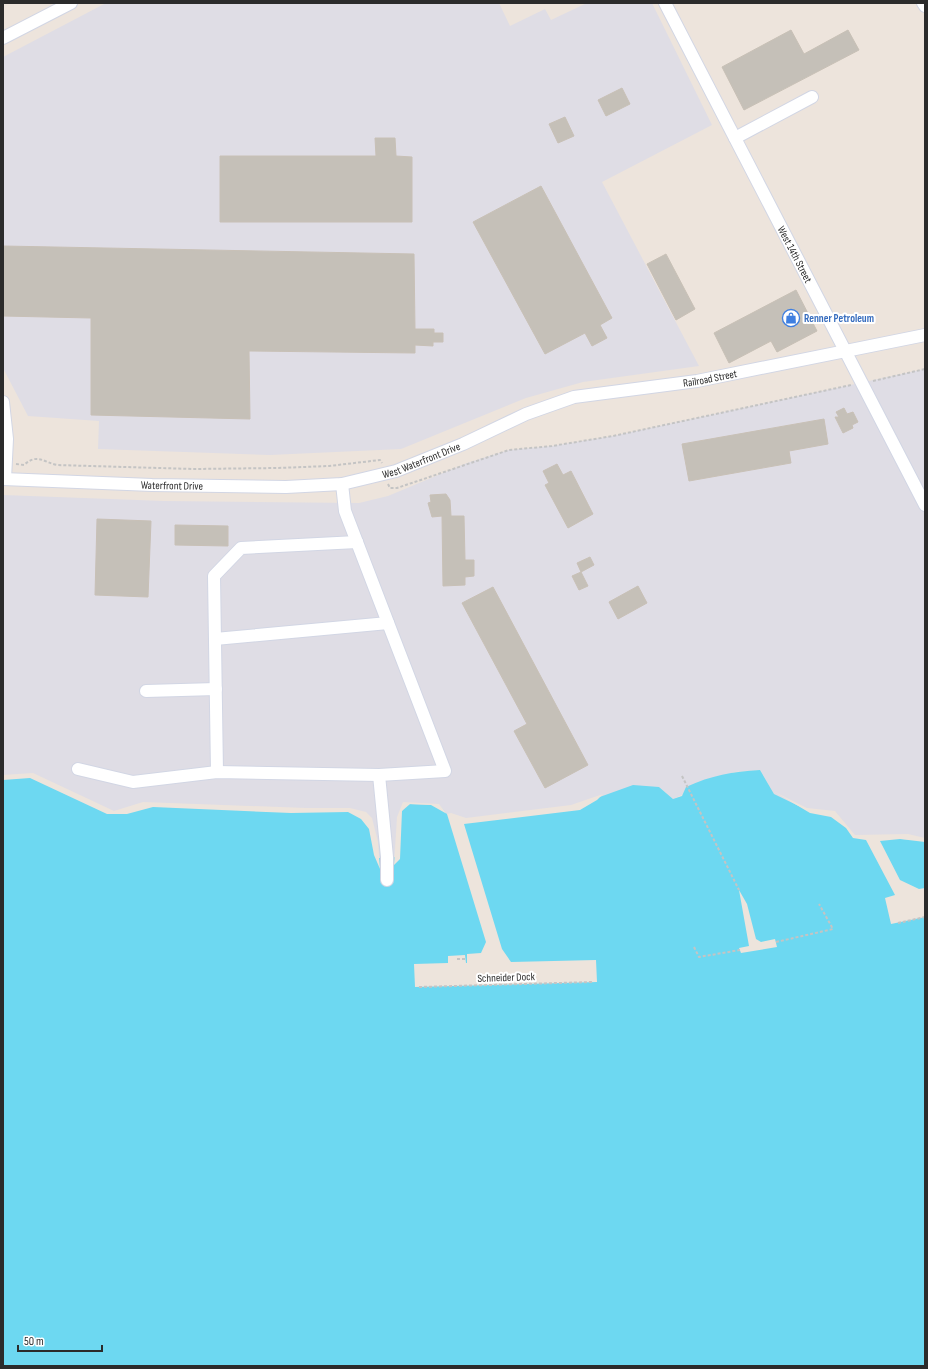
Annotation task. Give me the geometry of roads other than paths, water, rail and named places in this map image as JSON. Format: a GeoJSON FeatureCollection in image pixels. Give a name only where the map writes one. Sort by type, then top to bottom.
{"type":"FeatureCollection","features":[{"type":"Feature","properties":{"kind":"street"},"geometry":{"type":"LineString","coordinates":[[3,38],[71,3]]}},
{"type":"Feature","properties":{"kind":"street","name":"West 14th Street"},"geometry":{"type":"LineString","coordinates":[[665,3],[925,505]]}},
{"type":"Feature","properties":{"kind":"street"},"geometry":{"type":"LineString","coordinates":[[735,138],[812,97]]}},
{"type":"Feature","properties":{"kind":"street","name":"Railroad Street"},"geometry":{"type":"LineString","coordinates":[[497,427],[526,414],[574,397],[697,381],[925,335]]}},
{"type":"Feature","properties":{"kind":"street"},"geometry":{"type":"LineString","coordinates":[[3,402],[7,439],[4,479]]}},
{"type":"Feature","properties":{"kind":"street","name":"West Waterfront Drive"},"geometry":{"type":"LineString","coordinates":[[342,484],[396,471],[463,444],[497,427]]}},
{"type":"Feature","properties":{"kind":"street","name":"Waterfront Drive"},"geometry":{"type":"LineString","coordinates":[[4,479],[152,485],[254,487],[342,484]]}},
{"type":"Feature","properties":{"kind":"street"},"geometry":{"type":"LineString","coordinates":[[78,769],[133,782],[218,772],[379,774],[445,771],[345,511],[342,484]]}},
{"type":"Feature","properties":{"kind":"street"},"geometry":{"type":"LineString","coordinates":[[218,772],[214,576],[241,548],[357,542]]}},
{"type":"Feature","properties":{"kind":"street"},"geometry":{"type":"LineString","coordinates":[[215,640],[388,623]]}},
{"type":"Feature","properties":{"kind":"street"},"geometry":{"type":"LineString","coordinates":[[146,691],[216,689]]}},
{"type":"Feature","properties":{"kind":"street"},"geometry":{"type":"LineString","coordinates":[[379,774],[388,858],[387,880]]}},
{"type":"Feature","properties":{"kind":"water"},"geometry":{"type":"Polygon","coordinates":[[[760,770],[774,794],[807,810],[834,812],[854,837],[925,840],[925,1366],[3,1366],[3,777],[32,775],[114,813],[143,804],[349,810],[365,814],[379,858],[397,857],[399,818],[405,804],[439,805],[447,814],[466,820],[572,807],[633,785],[659,787],[673,799],[682,796],[686,787],[713,777],[731,773],[760,770]]]}},
{"type":"Feature","properties":{"kind":"place","name":"Renner Petroleum"},"geometry":{"type":"Point","coordinates":[791,318]}}]}
